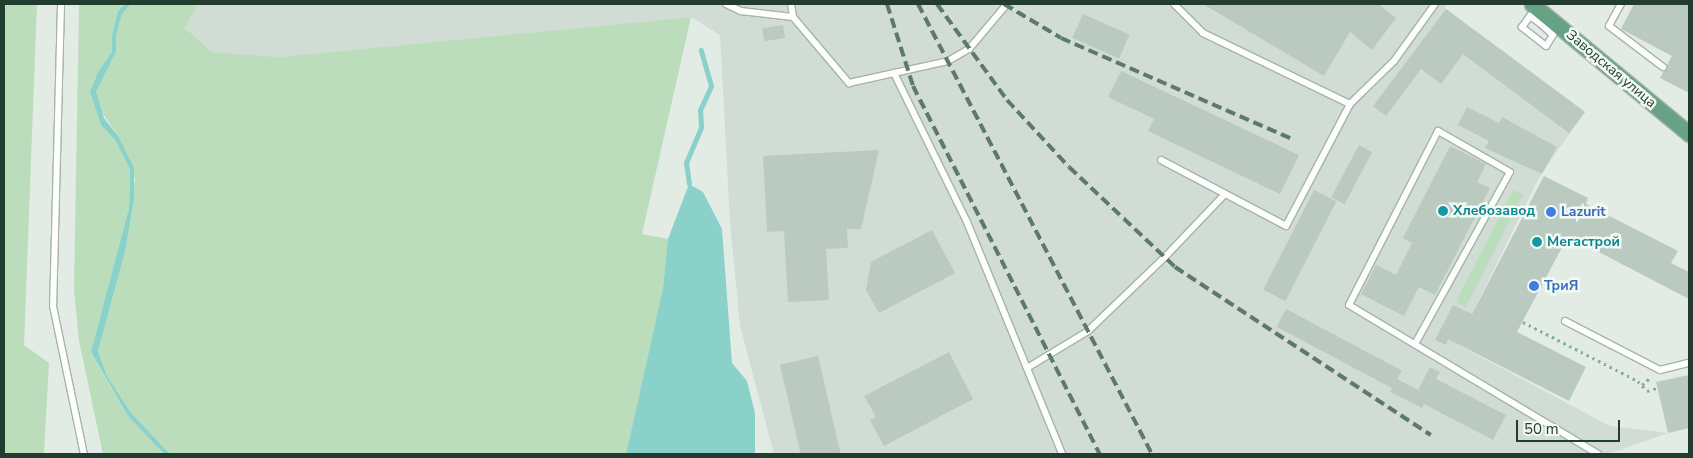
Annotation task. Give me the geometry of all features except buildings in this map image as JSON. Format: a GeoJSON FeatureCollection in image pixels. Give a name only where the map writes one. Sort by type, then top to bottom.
{"type":"FeatureCollection","features":[{"type":"Feature","properties":{"kind":"main road","name":"Заводская улица"},"geometry":{"type":"LineString","coordinates":[[1534,4],[1543,20],[1689,134]]}},
{"type":"Feature","properties":{"kind":"lane"},"geometry":{"type":"LineString","coordinates":[[61,4],[53,306],[84,454]]}},
{"type":"Feature","properties":{"kind":"lane"},"geometry":{"type":"LineString","coordinates":[[726,4],[741,11],[793,17]]}},
{"type":"Feature","properties":{"kind":"lane"},"geometry":{"type":"LineString","coordinates":[[791,4],[793,17],[849,83],[948,61],[969,49],[1007,4]]}},
{"type":"Feature","properties":{"kind":"lane"},"geometry":{"type":"LineString","coordinates":[[1174,4],[1203,33],[1350,104]]}},
{"type":"Feature","properties":{"kind":"lane"},"geometry":{"type":"LineString","coordinates":[[1161,160],[1286,226],[1350,104],[1394,62],[1435,4]]}},
{"type":"Feature","properties":{"kind":"lane"},"geometry":{"type":"LineString","coordinates":[[1621,4],[1609,26],[1663,67]]}},
{"type":"Feature","properties":{"kind":"lane"},"geometry":{"type":"LineString","coordinates":[[1530,16],[1543,20],[1553,35],[1546,46],[1522,27],[1530,16]]}},
{"type":"Feature","properties":{"kind":"lane"},"geometry":{"type":"LineString","coordinates":[[894,73],[967,222],[1062,454]]}},
{"type":"Feature","properties":{"kind":"lane"},"geometry":{"type":"LineString","coordinates":[[1415,344],[1510,172],[1438,132],[1349,305],[1598,454]]}},
{"type":"Feature","properties":{"kind":"lane"},"geometry":{"type":"LineString","coordinates":[[1027,368],[1088,331],[1165,257],[1225,194]]}},
{"type":"Feature","properties":{"kind":"lane"},"geometry":{"type":"LineString","coordinates":[[1565,321],[1660,370],[1689,363]]}},
{"type":"Feature","properties":{"kind":"path"},"geometry":{"type":"LineString","coordinates":[[1523,322],[1638,380],[1647,391],[1657,388]]}},
{"type":"Feature","properties":{"kind":"shaded area"},"geometry":{"type":"Polygon","coordinates":[[[198,4],[1444,4],[1446,9],[1585,112],[1541,174],[1457,344],[1610,426],[1668,433],[1608,454],[774,454],[740,326],[730,222],[720,35],[691,17],[279,57],[212,52],[185,28],[198,4]]]}},
{"type":"Feature","properties":{"kind":"green space"},"geometry":{"type":"Polygon","coordinates":[[[4,4],[37,4],[24,345],[49,363],[44,454],[4,454],[4,4]]]}},
{"type":"Feature","properties":{"kind":"green space"},"geometry":{"type":"Polygon","coordinates":[[[79,4],[125,4],[118,11],[112,35],[112,52],[98,72],[90,92],[101,125],[115,140],[129,167],[130,174],[129,208],[91,353],[128,416],[164,454],[103,454],[79,341],[74,290],[79,4]]]}},
{"type":"Feature","properties":{"kind":"green space"},"geometry":{"type":"Polygon","coordinates":[[[131,4],[198,4],[185,28],[212,52],[279,57],[691,17],[642,234],[668,239],[663,288],[626,454],[170,454],[131,413],[107,376],[98,350],[125,252],[135,179],[118,136],[99,108],[96,92],[116,52],[116,35],[122,14],[131,4]]]}},
{"type":"Feature","properties":{"kind":"green space"},"geometry":{"type":"Polygon","coordinates":[[[1513,190],[1523,195],[1466,307],[1456,302],[1513,190]]]}},
{"type":"Feature","properties":{"kind":"water"},"geometry":{"type":"Polygon","coordinates":[[[125,4],[131,4],[122,14],[116,35],[116,52],[96,92],[104,118],[118,136],[134,168],[134,198],[125,252],[98,351],[107,376],[131,413],[170,454],[164,454],[128,416],[91,352],[129,208],[130,174],[129,167],[115,140],[101,125],[90,92],[98,72],[112,52],[112,35],[118,11],[125,4]]]}},
{"type":"Feature","properties":{"kind":"water"},"geometry":{"type":"Polygon","coordinates":[[[689,184],[703,192],[722,229],[732,363],[747,381],[755,413],[755,454],[626,454],[663,288],[668,239],[689,184]]]}},
{"type":"Feature","properties":{"kind":"waterway"},"geometry":{"type":"LineString","coordinates":[[689,184],[686,163],[701,127],[700,110],[711,86],[701,50]]}},
{"type":"Feature","properties":{"kind":"railway"},"geometry":{"type":"LineString","coordinates":[[887,4],[913,86],[1100,454]]}},
{"type":"Feature","properties":{"kind":"railway"},"geometry":{"type":"LineString","coordinates":[[918,4],[1152,454]]}},
{"type":"Feature","properties":{"kind":"railway"},"geometry":{"type":"LineString","coordinates":[[937,4],[1007,100],[1069,167],[1175,267],[1431,435]]}},
{"type":"Feature","properties":{"kind":"railway"},"geometry":{"type":"LineString","coordinates":[[1004,4],[1061,38],[1295,140]]}},
{"type":"Feature","properties":{"kind":"place","name":"Хлебозавод"},"geometry":{"type":"Point","coordinates":[1443,211]}},
{"type":"Feature","properties":{"kind":"place","name":"Lazurit"},"geometry":{"type":"Point","coordinates":[1551,212]}},
{"type":"Feature","properties":{"kind":"place","name":"Мегастрой"},"geometry":{"type":"Point","coordinates":[1537,242]}},
{"type":"Feature","properties":{"kind":"place","name":"ТриЯ"},"geometry":{"type":"Point","coordinates":[1534,286]}}]}
